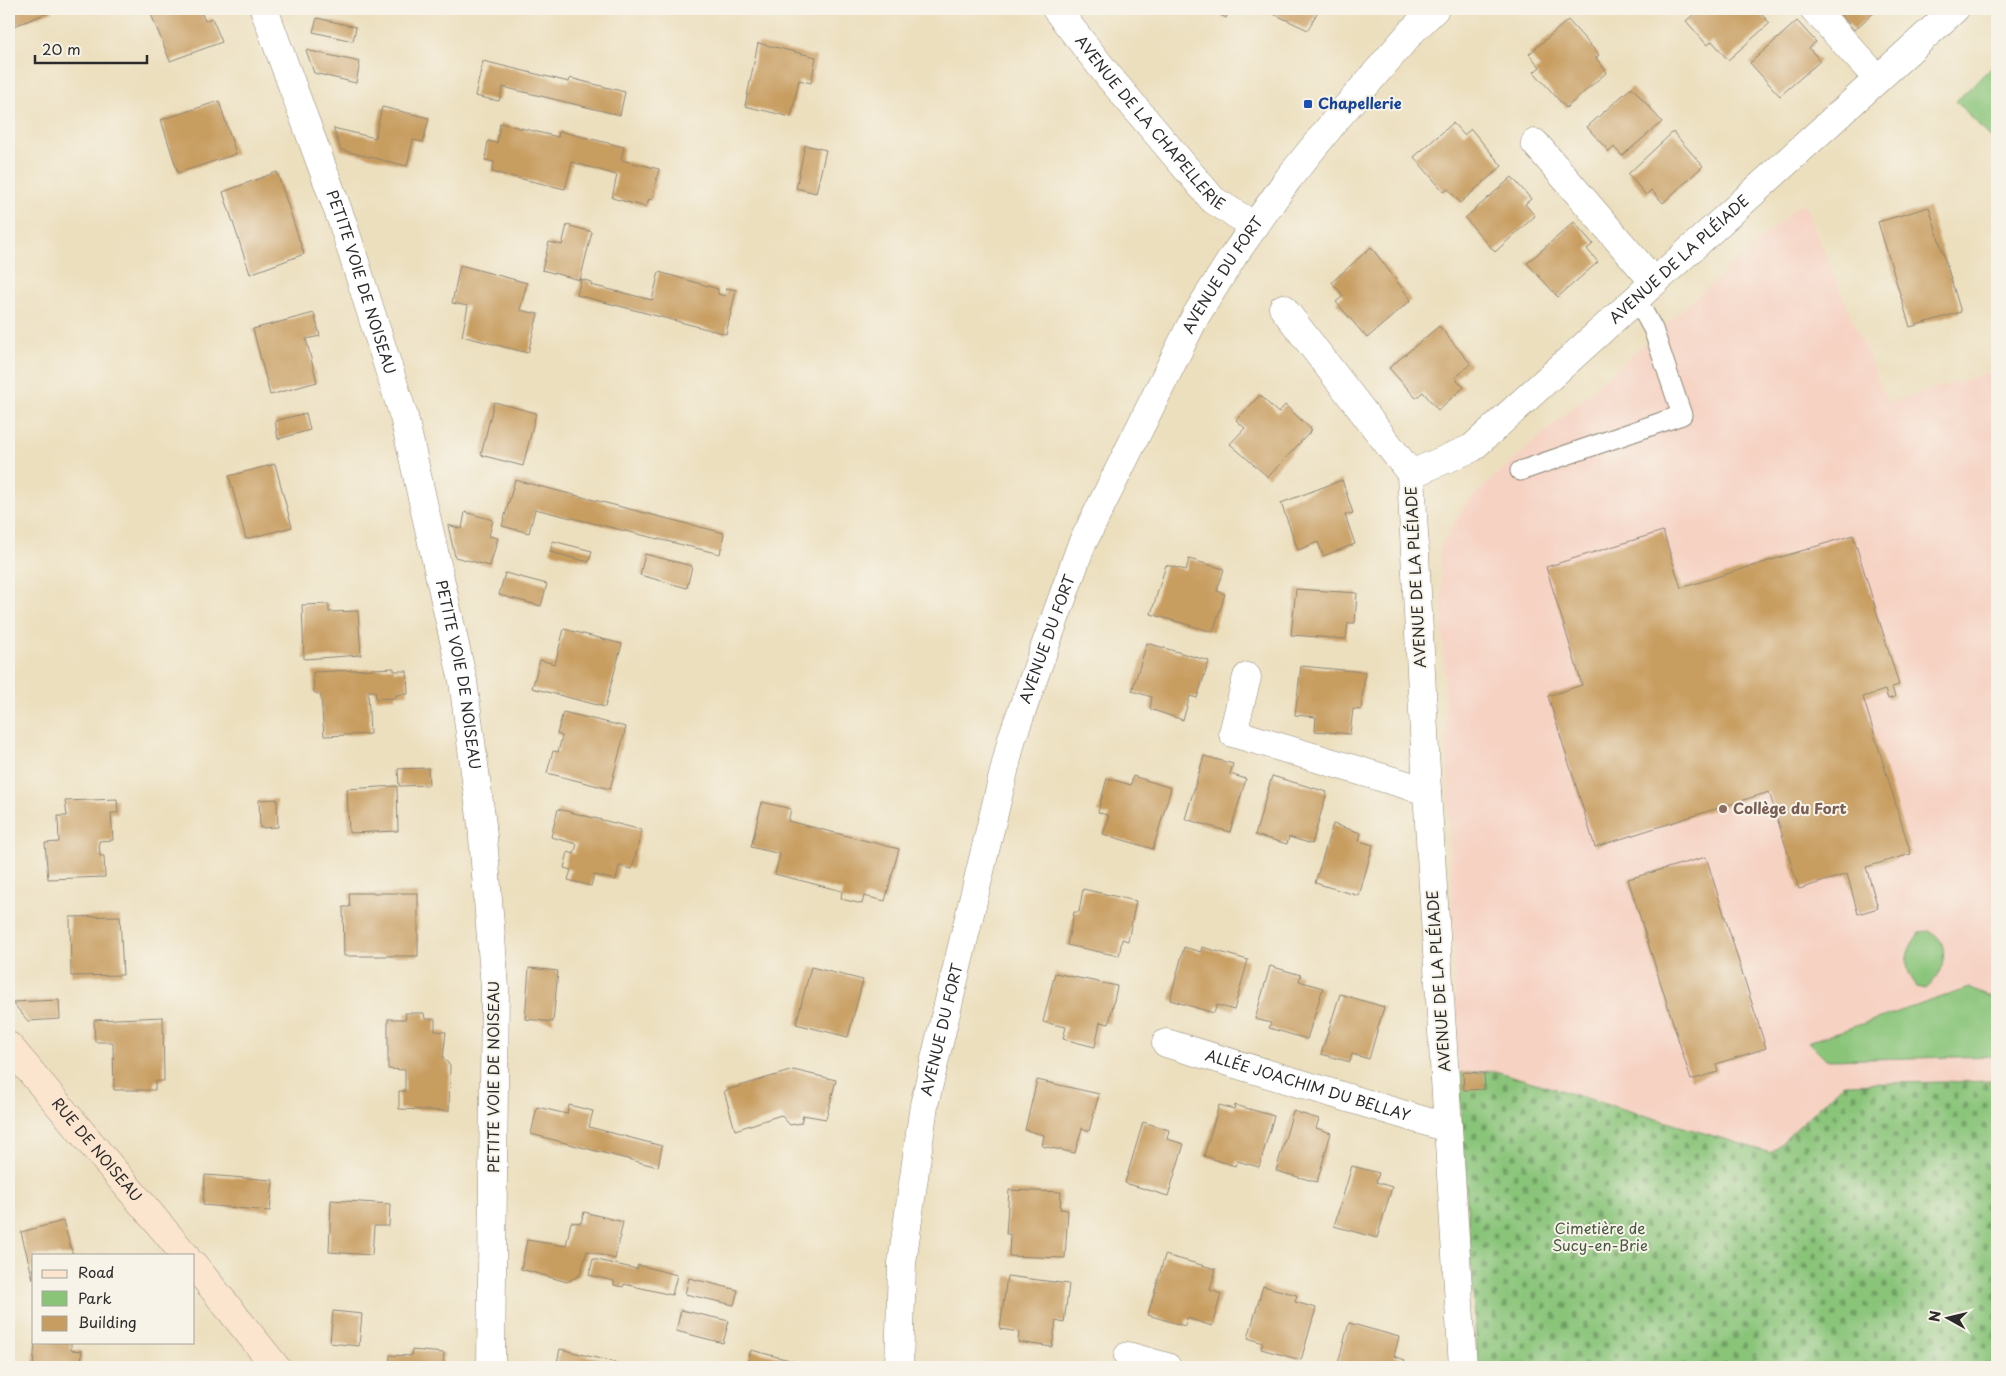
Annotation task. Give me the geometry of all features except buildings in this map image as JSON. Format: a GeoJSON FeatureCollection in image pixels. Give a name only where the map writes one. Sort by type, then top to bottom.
{"type":"FeatureCollection","features":[{"type":"Feature","properties":{"kind":"street","name":"PETITE VOIE DE NOISEAU"},"geometry":{"type":"LineString","coordinates":[[264,9],[343,224],[404,417],[463,681],[482,825],[495,988],[491,1367]]}},
{"type":"Feature","properties":{"kind":"street","name":"AVENUE DE LA CHAPELLERIE"},"geometry":{"type":"LineString","coordinates":[[1056,9],[1110,78],[1214,200],[1255,226]]}},
{"type":"Feature","properties":{"kind":"street","name":"AVENUE DU FORT"},"geometry":{"type":"LineString","coordinates":[[899,1367],[902,1263],[924,1105],[1012,738],[1081,546],[1195,317],[1288,178],[1413,30],[1435,9]]}},
{"type":"Feature","properties":{"kind":"street"},"geometry":{"type":"LineString","coordinates":[[1814,9],[1878,79]]}},
{"type":"Feature","properties":{"kind":"street","name":"AVENUE DE LA PLÉIADE"},"geometry":{"type":"LineString","coordinates":[[1463,1367],[1427,791],[1411,474],[1472,448],[1955,9]]}},
{"type":"Feature","properties":{"kind":"street"},"geometry":{"type":"LineString","coordinates":[[1535,143],[1645,290]]}},
{"type":"Feature","properties":{"kind":"street"},"geometry":{"type":"LineString","coordinates":[[1283,308],[1411,474]]}},
{"type":"Feature","properties":{"kind":"street"},"geometry":{"type":"LineString","coordinates":[[1247,677],[1233,733],[1427,791]]}},
{"type":"Feature","properties":{"kind":"street","name":"ALLÉE JOACHIM DU BELLAY"},"geometry":{"type":"LineString","coordinates":[[1166,1043],[1448,1128]]}},
{"type":"Feature","properties":{"kind":"street","name":"RUE DE NOISEAU"},"geometry":{"type":"LineString","coordinates":[[9,1046],[184,1254]]}},
{"type":"Feature","properties":{"kind":"street"},"geometry":{"type":"LineString","coordinates":[[195,1266],[276,1367]]}},
{"type":"Feature","properties":{"kind":"street"},"geometry":{"type":"LineString","coordinates":[[1128,1356],[1167,1367]]}},
{"type":"Feature","properties":{"kind":"lane"},"geometry":{"type":"LineString","coordinates":[[1520,471],[1682,416],[1653,329],[1645,290]]}},
{"type":"Feature","properties":{"kind":"shaded area","name":"Collège du Fort"},"geometry":{"type":"Polygon","coordinates":[[[1803,202],[1888,403],[1997,370],[1997,1081],[1843,1084],[1771,1153],[1499,1072],[1458,1073],[1440,546],[1468,501],[1803,202]]]}},
{"type":"Feature","properties":{"kind":"green space"},"geometry":{"type":"Polygon","coordinates":[[[1997,62],[1997,144],[1956,101],[1997,62]]]}},
{"type":"Feature","properties":{"kind":"green space"},"geometry":{"type":"Polygon","coordinates":[[[1929,931],[1937,936],[1944,950],[1941,967],[1937,976],[1926,989],[1917,987],[1909,972],[1907,959],[1911,946],[1920,932],[1929,931]]]}},
{"type":"Feature","properties":{"kind":"green space"},"geometry":{"type":"Polygon","coordinates":[[[1969,988],[1997,1000],[1997,1056],[1826,1060],[1808,1042],[1969,988]]]}},
{"type":"Feature","properties":{"kind":"green space","name":"Cimetière de Sucy-en-Brie"},"geometry":{"type":"Polygon","coordinates":[[[1495,1071],[1771,1153],[1843,1084],[1997,1081],[1997,1367],[1478,1367],[1458,1073],[1495,1071]]]}},
{"type":"Feature","properties":{"kind":"place","name":"Chapellerie"},"geometry":{"type":"Point","coordinates":[1308,104]}},
{"type":"Feature","properties":{"kind":"place","name":"Collège du Fort"},"geometry":{"type":"Point","coordinates":[1723,809]}}]}
